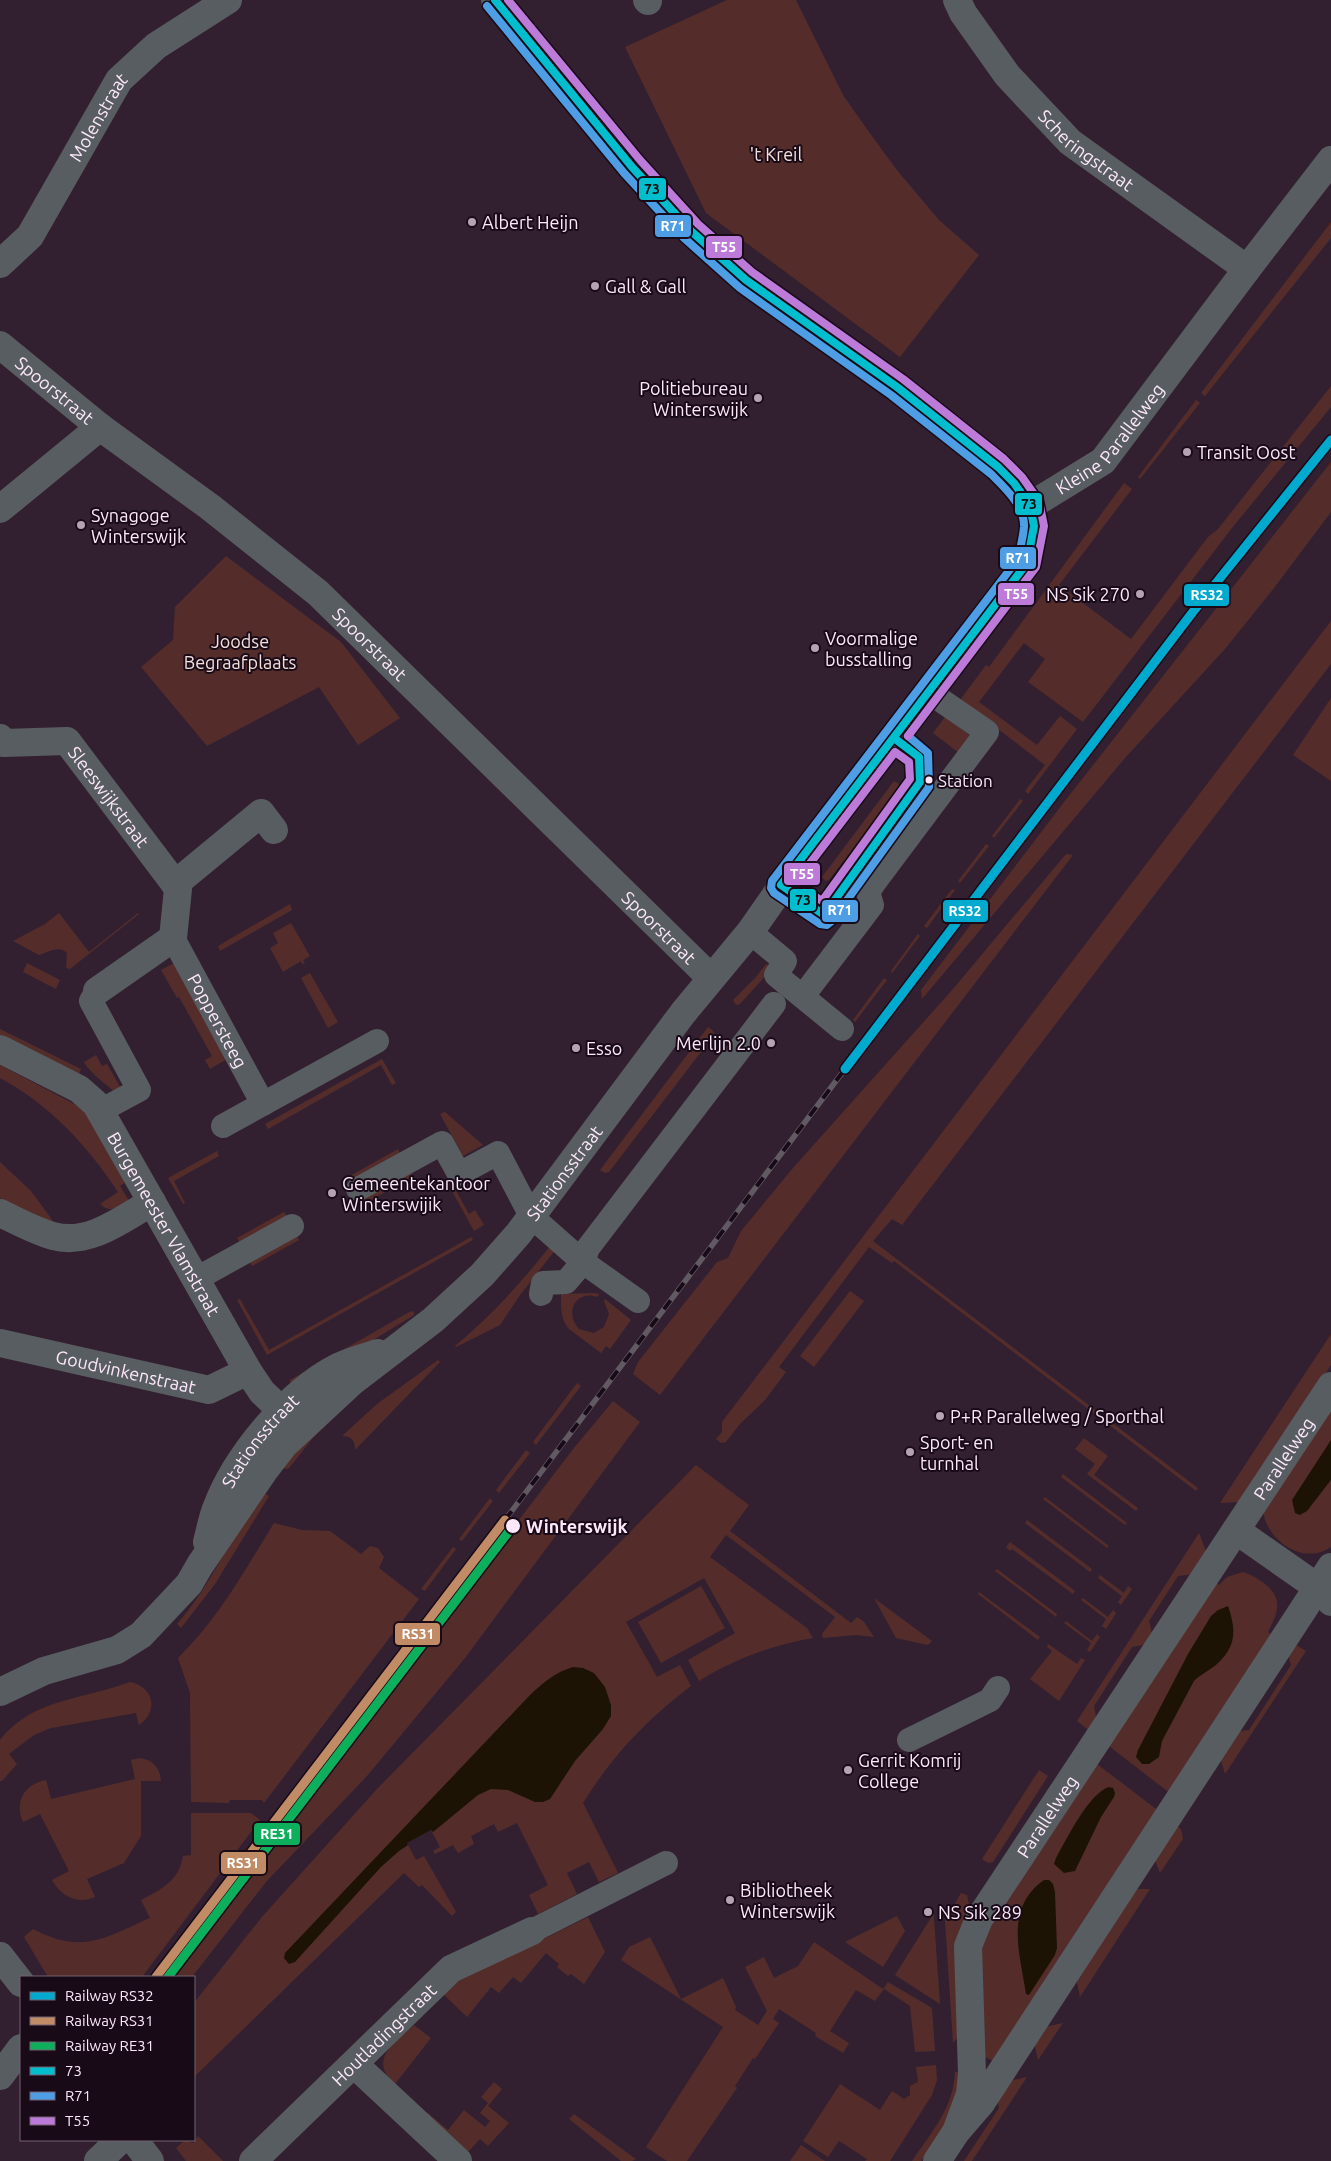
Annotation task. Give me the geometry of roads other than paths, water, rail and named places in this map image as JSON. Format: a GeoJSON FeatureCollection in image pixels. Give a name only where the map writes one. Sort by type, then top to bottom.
{"type":"FeatureCollection","features":[{"type":"Feature","properties":{"kind":"street","name":"Molenstraat"},"geometry":{"type":"LineString","coordinates":[[0,264],[30,236],[119,80],[156,46],[228,0]]}},
{"type":"Feature","properties":{"kind":"street"},"geometry":{"type":"LineString","coordinates":[[495,0],[632,167],[691,231],[746,280],[897,387],[998,468],[1014,483],[1030,506],[1034,526],[1027,563],[803,856],[750,932],[711,978]]}},
{"type":"Feature","properties":{"kind":"street","name":"Scheringstraat"},"geometry":{"type":"LineString","coordinates":[[957,0],[963,13],[1007,75],[1070,142],[1247,269]]}},
{"type":"Feature","properties":{"kind":"street","name":"Kleine Parallelweg"},"geometry":{"type":"LineString","coordinates":[[1030,506],[1103,461],[1331,160]]}},
{"type":"Feature","properties":{"kind":"street","name":"Spoorstraat"},"geometry":{"type":"LineString","coordinates":[[0,344],[100,427],[210,507],[318,594],[711,978]]}},
{"type":"Feature","properties":{"kind":"street"},"geometry":{"type":"LineString","coordinates":[[0,508],[100,427]]}},
{"type":"Feature","properties":{"kind":"street"},"geometry":{"type":"LineString","coordinates":[[803,996],[872,905],[868,892],[874,883],[987,732],[929,692]]}},
{"type":"Feature","properties":{"kind":"street","name":"Sleeswijkstraat"},"geometry":{"type":"LineString","coordinates":[[0,738],[4,743],[67,741],[175,884]]}},
{"type":"Feature","properties":{"kind":"street"},"geometry":{"type":"LineString","coordinates":[[100,1111],[139,1090],[91,1001],[97,991],[173,938],[178,889],[175,884],[261,813],[274,830]]}},
{"type":"Feature","properties":{"kind":"street"},"geometry":{"type":"LineString","coordinates":[[750,932],[785,961],[776,975],[842,1029]]}},
{"type":"Feature","properties":{"kind":"street","name":"Poppersteeg"},"geometry":{"type":"LineString","coordinates":[[173,938],[263,1104]]}},
{"type":"Feature","properties":{"kind":"street","name":"Stationsstraat"},"geometry":{"type":"LineString","coordinates":[[0,1692],[44,1671],[97,1657],[132,1643],[154,1624],[189,1584],[264,1471],[291,1419],[352,1382],[396,1346],[433,1320],[501,1254],[532,1216],[637,1073],[711,978]]}},
{"type":"Feature","properties":{"kind":"street"},"geometry":{"type":"LineString","coordinates":[[540,1294],[543,1283],[566,1282],[583,1262],[588,1248],[774,1004]]}},
{"type":"Feature","properties":{"kind":"street"},"geometry":{"type":"LineString","coordinates":[[223,1126],[377,1041]]}},
{"type":"Feature","properties":{"kind":"street","name":"Burgemeester Vlamstraat"},"geometry":{"type":"LineString","coordinates":[[0,1049],[79,1089],[92,1100],[248,1371],[262,1392],[291,1419]]}},
{"type":"Feature","properties":{"kind":"street"},"geometry":{"type":"LineString","coordinates":[[358,1189],[442,1143],[459,1174],[498,1153],[532,1216],[583,1262],[638,1301]]}},
{"type":"Feature","properties":{"kind":"street"},"geometry":{"type":"LineString","coordinates":[[0,1213],[41,1232],[60,1238],[76,1238],[102,1230],[152,1202]]}},
{"type":"Feature","properties":{"kind":"street"},"geometry":{"type":"LineString","coordinates":[[196,1279],[292,1226]]}},
{"type":"Feature","properties":{"kind":"street","name":"Goudvinkenstraat"},"geometry":{"type":"LineString","coordinates":[[0,1343],[209,1390],[248,1371]]}},
{"type":"Feature","properties":{"kind":"street","name":"Parallelweg"},"geometry":{"type":"LineString","coordinates":[[956,2132],[970,2094],[972,2074],[968,1946],[979,1919],[1331,1386]]}},
{"type":"Feature","properties":{"kind":"street","name":"Parallelweg"},"geometry":{"type":"LineString","coordinates":[[937,2161],[956,2132],[981,2103],[1326,1585],[1236,1531]]}},
{"type":"Feature","properties":{"kind":"street","name":"Stationsstraat"},"geometry":{"type":"LineString","coordinates":[[0,1674],[11,1671],[44,1671]]}},
{"type":"Feature","properties":{"kind":"street"},"geometry":{"type":"LineString","coordinates":[[909,1740],[990,1700],[998,1688]]}},
{"type":"Feature","properties":{"kind":"street"},"geometry":{"type":"LineString","coordinates":[[532,1931],[666,1863]]}},
{"type":"Feature","properties":{"kind":"street","name":"Houtladingstraat"},"geometry":{"type":"LineString","coordinates":[[253,2161],[451,1969],[532,1931]]}},
{"type":"Feature","properties":{"kind":"street"},"geometry":{"type":"LineString","coordinates":[[0,1956],[20,1982]]}},
{"type":"Feature","properties":{"kind":"street"},"geometry":{"type":"LineString","coordinates":[[0,2076],[20,2049]]}},
{"type":"Feature","properties":{"kind":"street"},"geometry":{"type":"LineString","coordinates":[[354,2064],[458,2161]]}},
{"type":"Feature","properties":{"kind":"street"},"geometry":{"type":"LineString","coordinates":[[98,2161],[119,2141]]}},
{"type":"Feature","properties":{"kind":"street"},"geometry":{"type":"LineString","coordinates":[[135,2141],[150,2161]]}},
{"type":"Feature","properties":{"kind":"railway"},"geometry":{"type":"LineString","coordinates":[[505,1520],[845,1069]]}},
{"type":"Feature","properties":{"kind":"rail line","name":"RS32"},"geometry":{"type":"LineString","coordinates":[[845,1069],[1192,613],[1331,440]]}},
{"type":"Feature","properties":{"kind":"rail line","name":"RS31"},"geometry":{"type":"LineString","coordinates":[[157,1976],[505,1520]]}},
{"type":"Feature","properties":{"kind":"rail line","name":"RE31"},"geometry":{"type":"LineString","coordinates":[[169,1976],[513,1526]]}},
{"type":"Feature","properties":{"kind":"place","name":"Albert Heijn"},"geometry":{"type":"Point","coordinates":[472,222]}},
{"type":"Feature","properties":{"kind":"place","name":"Gall & Gall"},"geometry":{"type":"Point","coordinates":[595,286]}},
{"type":"Feature","properties":{"kind":"place","name":"Politiebureau Winterswijk"},"geometry":{"type":"Point","coordinates":[758,398]}},
{"type":"Feature","properties":{"kind":"place","name":"Transit Oost"},"geometry":{"type":"Point","coordinates":[1187,452]}},
{"type":"Feature","properties":{"kind":"place","name":"Synagoge Winterswijk"},"geometry":{"type":"Point","coordinates":[81,525]}},
{"type":"Feature","properties":{"kind":"place","name":"NS Sik 270"},"geometry":{"type":"Point","coordinates":[1140,594]}},
{"type":"Feature","properties":{"kind":"place","name":"Voormalige busstalling"},"geometry":{"type":"Point","coordinates":[815,648]}},
{"type":"Feature","properties":{"kind":"place","name":"Station"},"geometry":{"type":"Point","coordinates":[929,780]}},
{"type":"Feature","properties":{"kind":"place","name":"Merlijn 2.0"},"geometry":{"type":"Point","coordinates":[771,1043]}},
{"type":"Feature","properties":{"kind":"place","name":"Esso"},"geometry":{"type":"Point","coordinates":[576,1048]}},
{"type":"Feature","properties":{"kind":"place","name":"Gemeentekantoor Winterswijik"},"geometry":{"type":"Point","coordinates":[332,1193]}},
{"type":"Feature","properties":{"kind":"place","name":"P+R Parallelweg / Sporthal"},"geometry":{"type":"Point","coordinates":[940,1416]}},
{"type":"Feature","properties":{"kind":"place","name":"Sport- en turnhal"},"geometry":{"type":"Point","coordinates":[910,1452]}},
{"type":"Feature","properties":{"kind":"place","name":"Winterswijk"},"geometry":{"type":"Point","coordinates":[513,1526]}},
{"type":"Feature","properties":{"kind":"place","name":"Gerrit Komrij College"},"geometry":{"type":"Point","coordinates":[848,1770]}},
{"type":"Feature","properties":{"kind":"place","name":"Bibliotheek Winterswijk"},"geometry":{"type":"Point","coordinates":[730,1900]}},
{"type":"Feature","properties":{"kind":"place","name":"NS Sik 289"},"geometry":{"type":"Point","coordinates":[928,1912]}},
{"type":"Feature","properties":{"kind":"park label","name":"'t Kreil"},"geometry":{"type":"Point","coordinates":[776,154]}},
{"type":"Feature","properties":{"kind":"park label","name":"Joodse Begraafplaats"},"geometry":{"type":"Point","coordinates":[240,651]}}]}
